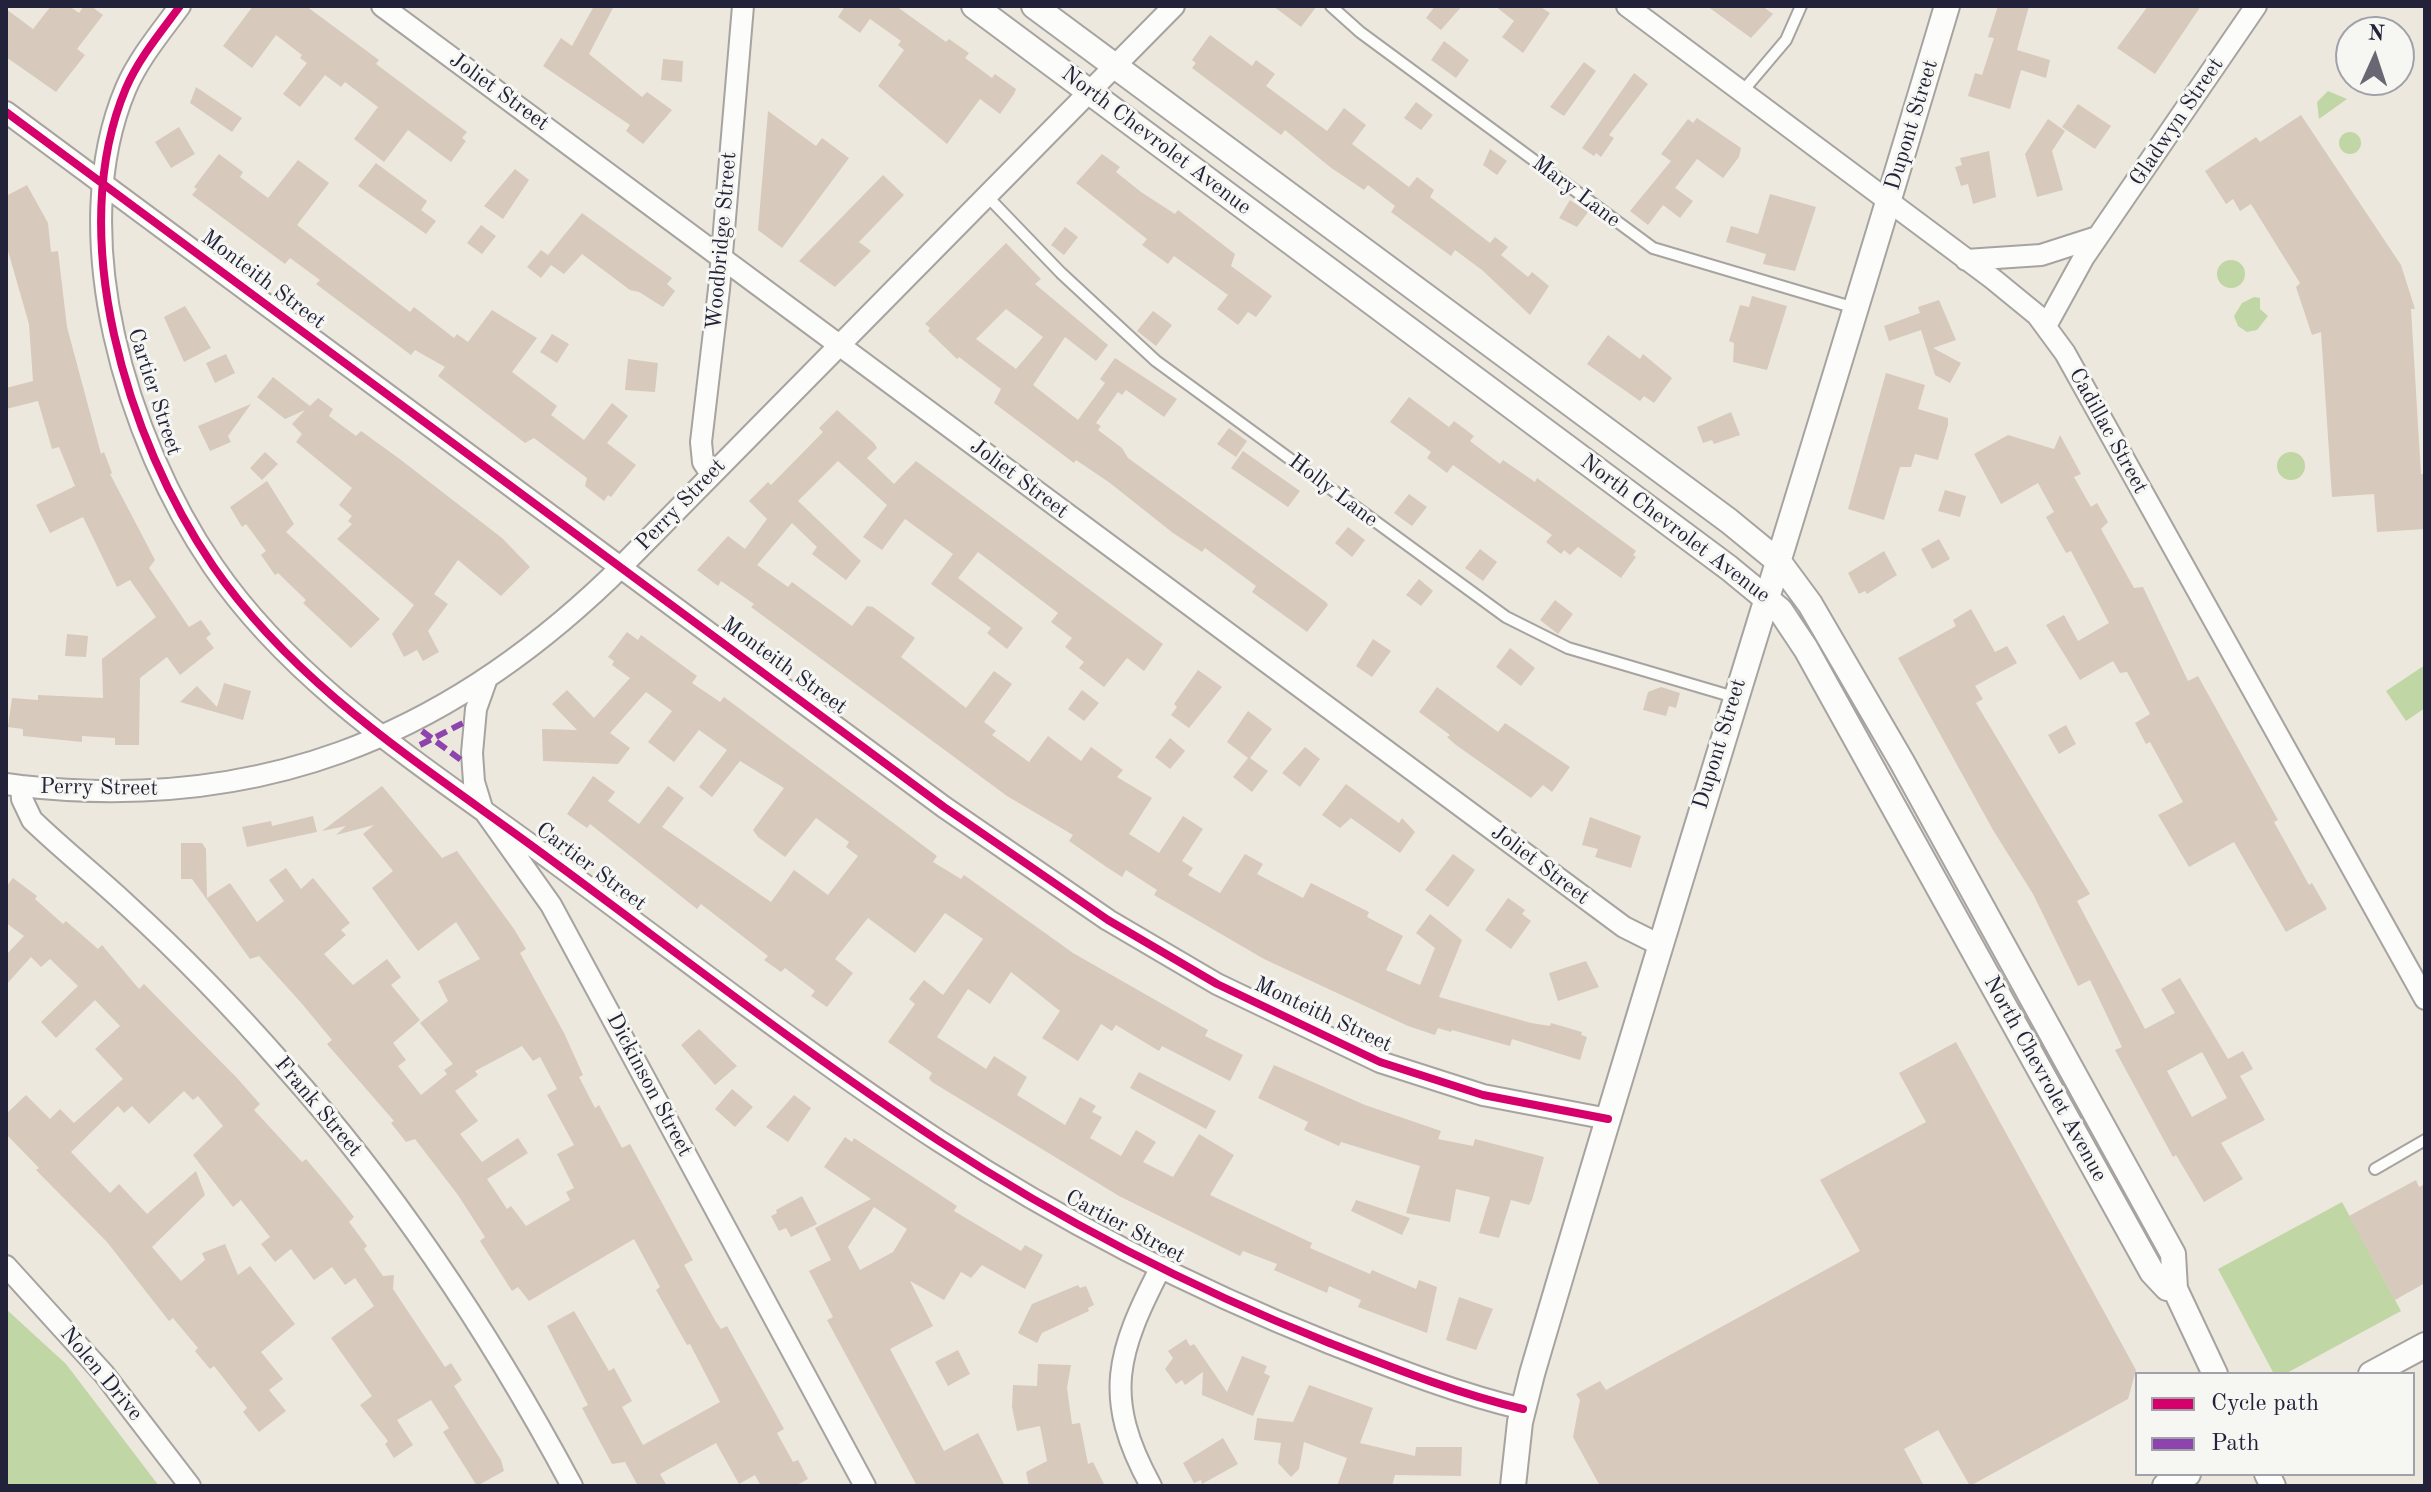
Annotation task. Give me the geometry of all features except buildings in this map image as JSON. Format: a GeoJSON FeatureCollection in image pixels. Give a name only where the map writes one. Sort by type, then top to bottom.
{"type":"FeatureCollection","features":[{"type":"Feature","properties":{"kind":"street","name":"Cartier Street"},"geometry":{"type":"LineString","coordinates":[[180,6],[129,80],[114,122],[103,184],[105,277],[115,334],[143,430],[172,494],[213,566],[257,622],[307,673],[384,735],[903,1117],[1013,1187],[1161,1267],[1283,1324],[1455,1390],[1523,1409]]}},
{"type":"Feature","properties":{"kind":"street","name":"Joliet Street"},"geometry":{"type":"LineString","coordinates":[[382,6],[1624,927],[1660,945]]}},
{"type":"Feature","properties":{"kind":"street","name":"Woodbridge Street"},"geometry":{"type":"LineString","coordinates":[[711,474],[703,462],[701,442],[722,257],[743,6]]}},
{"type":"Feature","properties":{"kind":"street","name":"North Chevrolet Avenue"},"geometry":{"type":"LineString","coordinates":[[974,6],[1767,597],[1788,620],[1806,649],[2152,1272],[2167,1288],[2175,1289]]}},
{"type":"Feature","properties":{"kind":"street","name":"North Chevrolet Avenue"},"geometry":{"type":"LineString","coordinates":[[1034,6],[1729,521],[1779,562],[1842,657],[2173,1254],[2175,1289],[2214,1372]]}},
{"type":"Feature","properties":{"kind":"street","name":"Perry Street"},"geometry":{"type":"LineString","coordinates":[[14,785],[131,791],[229,783],[314,762],[384,735],[486,681],[545,639],[621,567],[1174,6]]}},
{"type":"Feature","properties":{"kind":"street","name":"Cadillac Street"},"geometry":{"type":"LineString","coordinates":[[1627,6],[2027,306],[2046,326],[2425,999]]}},
{"type":"Feature","properties":{"kind":"street","name":"Dupont Street"},"geometry":{"type":"LineString","coordinates":[[1513,1486],[1523,1409],[1608,1119],[1734,697],[1857,309],[1947,6]]}},
{"type":"Feature","properties":{"kind":"street","name":"Gladwyn Street"},"geometry":{"type":"LineString","coordinates":[[2046,326],[2097,237],[2256,6]]}},
{"type":"Feature","properties":{"kind":"street","name":"Monteith Street"},"geometry":{"type":"LineString","coordinates":[[6,112],[1036,873],[1217,984],[1335,1043],[1419,1077],[1507,1101],[1608,1119]]}},
{"type":"Feature","properties":{"kind":"street"},"geometry":{"type":"LineString","coordinates":[[1966,260],[2041,255],[2097,237]]}},
{"type":"Feature","properties":{"kind":"street"},"geometry":{"type":"LineString","coordinates":[[1413,332],[1434,303]]}},
{"type":"Feature","properties":{"kind":"street","name":"Dickinson Street"},"geometry":{"type":"LineString","coordinates":[[486,681],[476,709],[472,753],[474,782],[482,808],[556,914],[865,1486]]}},
{"type":"Feature","properties":{"kind":"street","name":"Frank Street"},"geometry":{"type":"LineString","coordinates":[[14,785],[32,820],[130,908],[262,1042],[374,1173],[473,1311],[572,1486]]}},
{"type":"Feature","properties":{"kind":"street"},"geometry":{"type":"LineString","coordinates":[[1992,983],[2017,970]]}},
{"type":"Feature","properties":{"kind":"street","name":"Nolen Drive"},"geometry":{"type":"LineString","coordinates":[[6,1266],[104,1374],[190,1486]]}},
{"type":"Feature","properties":{"kind":"street"},"geometry":{"type":"LineString","coordinates":[[1151,1486],[1127,1437],[1118,1381],[1128,1334],[1161,1267]]}},
{"type":"Feature","properties":{"kind":"street"},"geometry":{"type":"LineString","coordinates":[[2375,1372],[2425,1345]]}},
{"type":"Feature","properties":{"kind":"street"},"geometry":{"type":"LineString","coordinates":[[2165,1486],[2184,1476]]}},
{"type":"Feature","properties":{"kind":"lane","name":"Mary Lane"},"geometry":{"type":"LineString","coordinates":[[1331,6],[1371,40],[1653,248],[1857,309]]}},
{"type":"Feature","properties":{"kind":"lane"},"geometry":{"type":"LineString","coordinates":[[1742,92],[1786,40],[1801,6]]}},
{"type":"Feature","properties":{"kind":"lane","name":"Holly Lane"},"geometry":{"type":"LineString","coordinates":[[986,195],[1061,273],[1156,361],[1506,617],[1568,648],[1734,697]]}},
{"type":"Feature","properties":{"kind":"lane"},"geometry":{"type":"LineString","coordinates":[[2375,1169],[2425,1140]]}},
{"type":"Feature","properties":{"kind":"green space"},"geometry":{"type":"Polygon","coordinates":[[[2328,91],[2347,99],[2319,119],[2317,102],[2328,91]]]}},
{"type":"Feature","properties":{"kind":"green space"},"geometry":{"type":"Polygon","coordinates":[[[2346,132],[2354,132],[2361,143],[2354,154],[2346,154],[2339,147],[2339,139],[2346,132]]]}},
{"type":"Feature","properties":{"kind":"green space"},"geometry":{"type":"Polygon","coordinates":[[[2231,260],[2241,264],[2245,274],[2241,284],[2231,288],[2221,284],[2217,274],[2221,264],[2231,260]]]}},
{"type":"Feature","properties":{"kind":"green space"},"geometry":{"type":"Polygon","coordinates":[[[2254,297],[2260,298],[2260,309],[2268,316],[2257,330],[2247,332],[2238,326],[2234,316],[2242,303],[2254,297]]]}},
{"type":"Feature","properties":{"kind":"green space"},"geometry":{"type":"Polygon","coordinates":[[[2291,452],[2301,456],[2305,466],[2301,476],[2291,480],[2281,476],[2277,466],[2281,456],[2291,452]]]}},
{"type":"Feature","properties":{"kind":"green space"},"geometry":{"type":"Polygon","coordinates":[[[2425,665],[2425,708],[2406,721],[2386,691],[2425,665]]]}},
{"type":"Feature","properties":{"kind":"green space"},"geometry":{"type":"Polygon","coordinates":[[[2342,1202],[2401,1311],[2289,1372],[2273,1372],[2218,1269],[2342,1202]]]}},
{"type":"Feature","properties":{"kind":"green space"},"geometry":{"type":"Polygon","coordinates":[[[6,1309],[66,1364],[159,1486],[6,1486],[6,1309]]]}},
{"type":"Feature","properties":{"kind":"marked path"},"geometry":{"type":"LineString","coordinates":[[420,745],[463,723]]}},
{"type":"Feature","properties":{"kind":"marked path"},"geometry":{"type":"LineString","coordinates":[[422,731],[461,760]]}},
{"type":"Feature","properties":{"kind":"cycle path"},"geometry":{"type":"LineString","coordinates":[[180,6],[131,77],[108,145],[101,207],[104,270],[114,334],[131,398],[154,459],[182,515],[213,566],[286,653],[328,692],[419,764],[794,1040],[985,1170],[1079,1225],[1226,1299],[1399,1370],[1523,1409]]}},
{"type":"Feature","properties":{"kind":"cycle path"},"geometry":{"type":"LineString","coordinates":[[6,112],[944,807],[1108,920],[1217,984],[1380,1062],[1483,1095],[1608,1119]]}}]}
